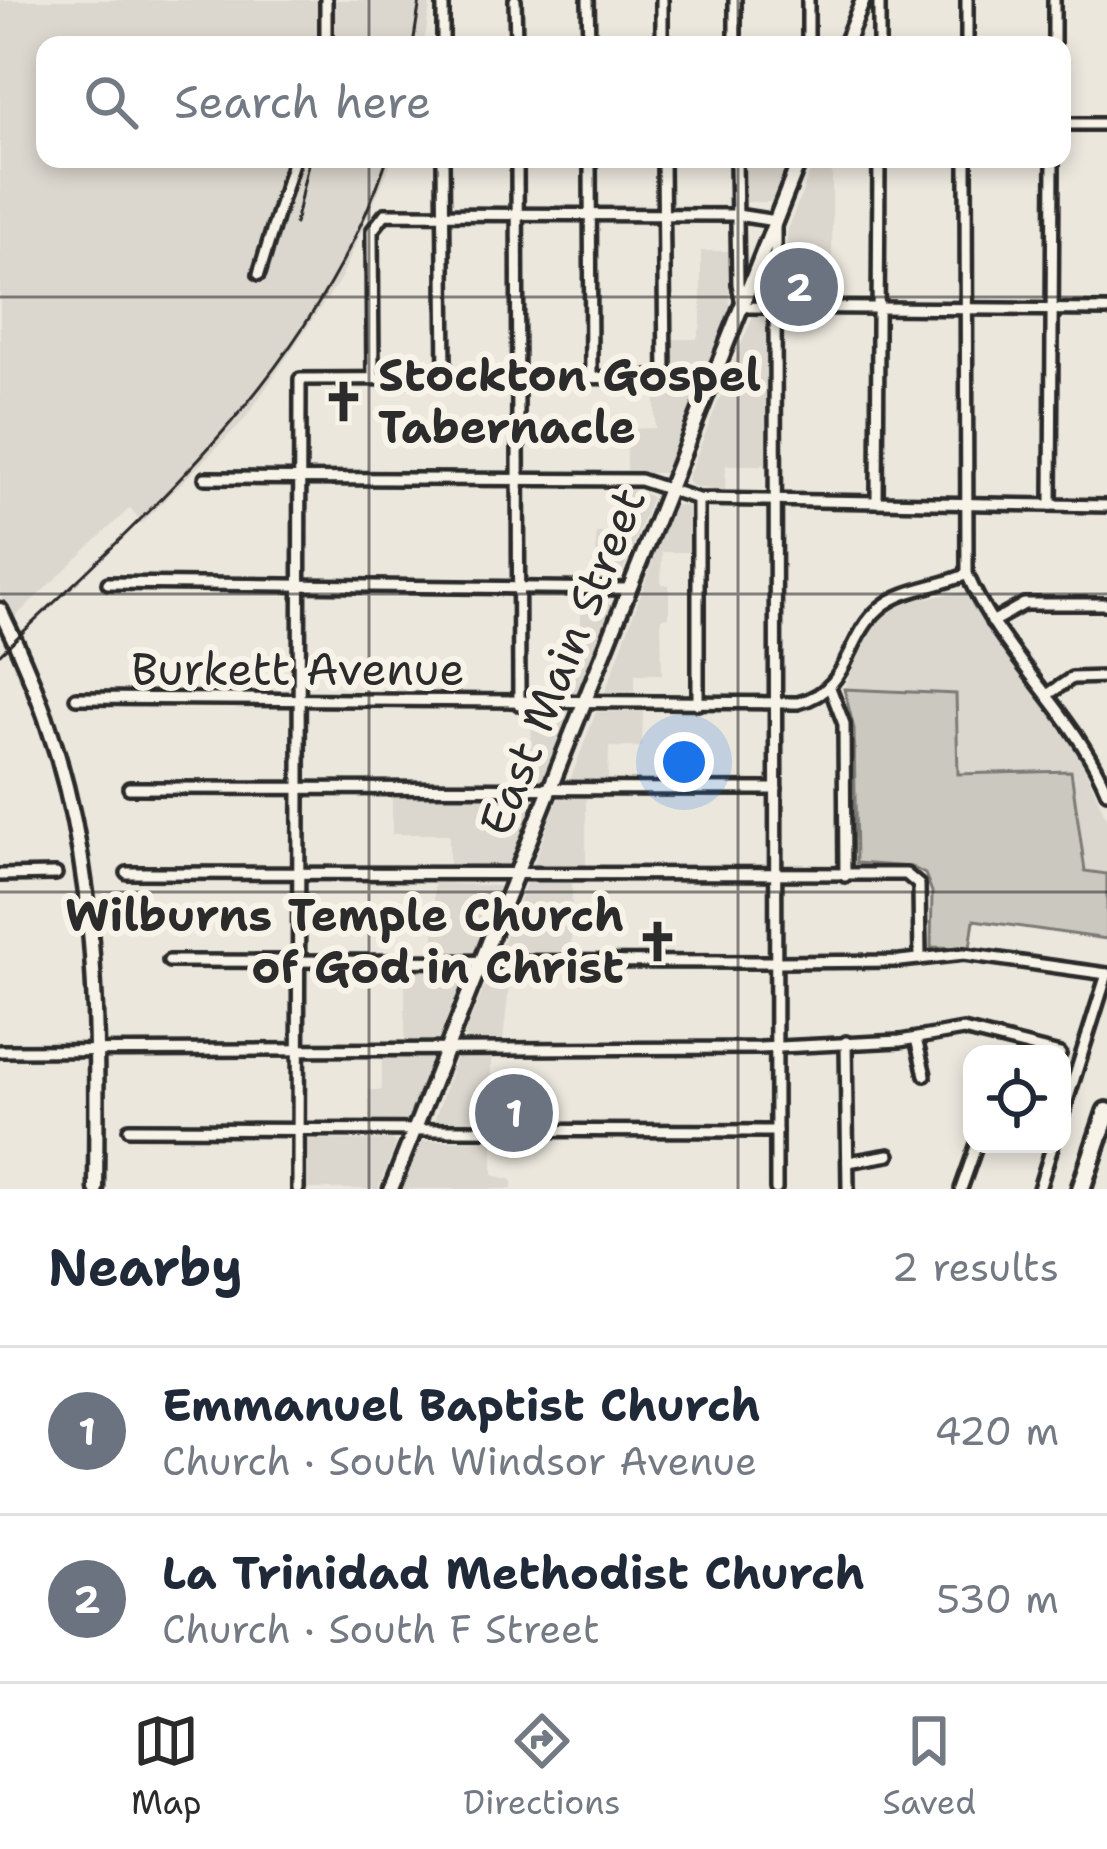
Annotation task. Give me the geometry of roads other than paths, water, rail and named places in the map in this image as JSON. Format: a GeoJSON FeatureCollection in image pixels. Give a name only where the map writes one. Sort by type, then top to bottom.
{"type":"FeatureCollection","features":[{"type":"Feature","properties":{"kind":"highway"},"geometry":{"type":"LineString","coordinates":[[1085,1189],[1107,1112]]}},
{"type":"Feature","properties":{"kind":"highway"},"geometry":{"type":"LineString","coordinates":[[1085,1189],[1107,1125]]}},
{"type":"Feature","properties":{"kind":"main road"},"geometry":{"type":"LineString","coordinates":[[849,36],[863,0]]}},
{"type":"Feature","properties":{"kind":"main road","name":"East Main Street"},"geometry":{"type":"LineString","coordinates":[[391,1189],[797,168]]}},
{"type":"Feature","properties":{"kind":"main road"},"geometry":{"type":"LineString","coordinates":[[0,610],[41,699],[66,771],[91,910],[98,1049],[96,1189]]}},
{"type":"Feature","properties":{"kind":"street"},"geometry":{"type":"LineString","coordinates":[[326,0],[326,36]]}},
{"type":"Feature","properties":{"kind":"street"},"geometry":{"type":"LineString","coordinates":[[442,36],[443,0]]}},
{"type":"Feature","properties":{"kind":"street"},"geometry":{"type":"LineString","coordinates":[[515,0],[515,36]]}},
{"type":"Feature","properties":{"kind":"street"},"geometry":{"type":"LineString","coordinates":[[588,0],[589,36]]}},
{"type":"Feature","properties":{"kind":"street"},"geometry":{"type":"LineString","coordinates":[[662,0],[662,36]]}},
{"type":"Feature","properties":{"kind":"street"},"geometry":{"type":"LineString","coordinates":[[735,0],[735,36]]}},
{"type":"Feature","properties":{"kind":"street"},"geometry":{"type":"LineString","coordinates":[[808,0],[808,36]]}},
{"type":"Feature","properties":{"kind":"street"},"geometry":{"type":"LineString","coordinates":[[878,0],[879,36]]}},
{"type":"Feature","properties":{"kind":"street"},"geometry":{"type":"LineString","coordinates":[[967,0],[967,36]]}},
{"type":"Feature","properties":{"kind":"street"},"geometry":{"type":"LineString","coordinates":[[1054,0],[1054,36]]}},
{"type":"Feature","properties":{"kind":"street"},"geometry":{"type":"LineString","coordinates":[[1071,124],[1107,124]]}},
{"type":"Feature","properties":{"kind":"street"},"geometry":{"type":"LineString","coordinates":[[259,274],[291,168]]}},
{"type":"Feature","properties":{"kind":"street"},"geometry":{"type":"LineString","coordinates":[[443,168],[445,375]]}},
{"type":"Feature","properties":{"kind":"street"},"geometry":{"type":"LineString","coordinates":[[517,168],[519,704]]}},
{"type":"Feature","properties":{"kind":"street"},"geometry":{"type":"LineString","coordinates":[[590,168],[591,376]]}},
{"type":"Feature","properties":{"kind":"street"},"geometry":{"type":"LineString","coordinates":[[663,168],[665,376]]}},
{"type":"Feature","properties":{"kind":"street"},"geometry":{"type":"LineString","coordinates":[[736,168],[742,304],[1107,310]]}},
{"type":"Feature","properties":{"kind":"street"},"geometry":{"type":"LineString","coordinates":[[877,502],[879,168]]}},
{"type":"Feature","properties":{"kind":"street"},"geometry":{"type":"LineString","coordinates":[[966,168],[967,574],[992,622],[1083,741],[1107,792]]}},
{"type":"Feature","properties":{"kind":"street"},"geometry":{"type":"LineString","coordinates":[[1051,505],[1053,168]]}},
{"type":"Feature","properties":{"kind":"street"},"geometry":{"type":"LineString","coordinates":[[373,375],[372,231],[385,214],[737,214],[776,221],[776,1189]]}},
{"type":"Feature","properties":{"kind":"street"},"geometry":{"type":"LineString","coordinates":[[298,1189],[302,376],[713,376]]}},
{"type":"Feature","properties":{"kind":"street"},"geometry":{"type":"LineString","coordinates":[[205,478],[640,480],[698,499],[1107,506]]}},
{"type":"Feature","properties":{"kind":"street"},"geometry":{"type":"LineString","coordinates":[[698,499],[698,704]]}},
{"type":"Feature","properties":{"kind":"street"},"geometry":{"type":"LineString","coordinates":[[845,876],[843,716],[830,688],[879,609],[967,574]]}},
{"type":"Feature","properties":{"kind":"street"},"geometry":{"type":"LineString","coordinates":[[108,583],[628,589]]}},
{"type":"Feature","properties":{"kind":"street"},"geometry":{"type":"LineString","coordinates":[[992,622],[1024,604],[1107,604]]}},
{"type":"Feature","properties":{"kind":"street"},"geometry":{"type":"LineString","coordinates":[[1050,693],[1072,678],[1107,677]]}},
{"type":"Feature","properties":{"kind":"street","name":"Burkett Avenue"},"geometry":{"type":"LineString","coordinates":[[76,698],[776,704],[805,701],[830,688]]}},
{"type":"Feature","properties":{"kind":"street"},"geometry":{"type":"LineString","coordinates":[[129,788],[776,789]]}},
{"type":"Feature","properties":{"kind":"street"},"geometry":{"type":"LineString","coordinates":[[127,873],[914,877],[920,890],[920,959]]}},
{"type":"Feature","properties":{"kind":"street"},"geometry":{"type":"LineString","coordinates":[[0,875],[56,874]]}},
{"type":"Feature","properties":{"kind":"street"},"geometry":{"type":"LineString","coordinates":[[170,961],[776,962],[964,954],[1107,974],[1071,1088]]}},
{"type":"Feature","properties":{"kind":"street"},"geometry":{"type":"LineString","coordinates":[[0,1051],[776,1048],[916,1039],[963,1030],[1028,1045]]}},
{"type":"Feature","properties":{"kind":"street"},"geometry":{"type":"LineString","coordinates":[[916,1039],[925,1075]]}},
{"type":"Feature","properties":{"kind":"street"},"geometry":{"type":"LineString","coordinates":[[1008,1045],[1010,1040]]}},
{"type":"Feature","properties":{"kind":"street"},"geometry":{"type":"LineString","coordinates":[[846,1042],[848,1189]]}},
{"type":"Feature","properties":{"kind":"street"},"geometry":{"type":"LineString","coordinates":[[1071,1057],[1080,1060]]}},
{"type":"Feature","properties":{"kind":"street"},"geometry":{"type":"LineString","coordinates":[[129,1130],[776,1131]]}},
{"type":"Feature","properties":{"kind":"street"},"geometry":{"type":"LineString","coordinates":[[961,1189],[974,1153]]}},
{"type":"Feature","properties":{"kind":"street"},"geometry":{"type":"LineString","coordinates":[[1039,1189],[1051,1153]]}},
{"type":"Feature","properties":{"kind":"street"},"geometry":{"type":"LineString","coordinates":[[848,1162],[889,1156]]}},
{"type":"Feature","properties":{"kind":"railway"},"geometry":{"type":"LineString","coordinates":[[414,36],[420,0]]}},
{"type":"Feature","properties":{"kind":"railway"},"geometry":{"type":"LineString","coordinates":[[295,224],[307,168]]}},
{"type":"Feature","properties":{"kind":"railway"},"geometry":{"type":"LineString","coordinates":[[0,654],[172,487],[274,368],[318,304],[356,234],[383,168]]}},
{"type":"Feature","properties":{"kind":"place","name":"La Trinidad Methodist Church"},"geometry":{"type":"Point","coordinates":[799,287]}},
{"type":"Feature","properties":{"kind":"place","name":"Stockton Gospel Tabernacle"},"geometry":{"type":"Point","coordinates":[344,401]}},
{"type":"Feature","properties":{"kind":"place","name":"Wilburns Temple Church of God in Christ"},"geometry":{"type":"Point","coordinates":[658,941]}},
{"type":"Feature","properties":{"kind":"place","name":"Emmanuel Baptist Church"},"geometry":{"type":"Point","coordinates":[514,1113]}}]}
